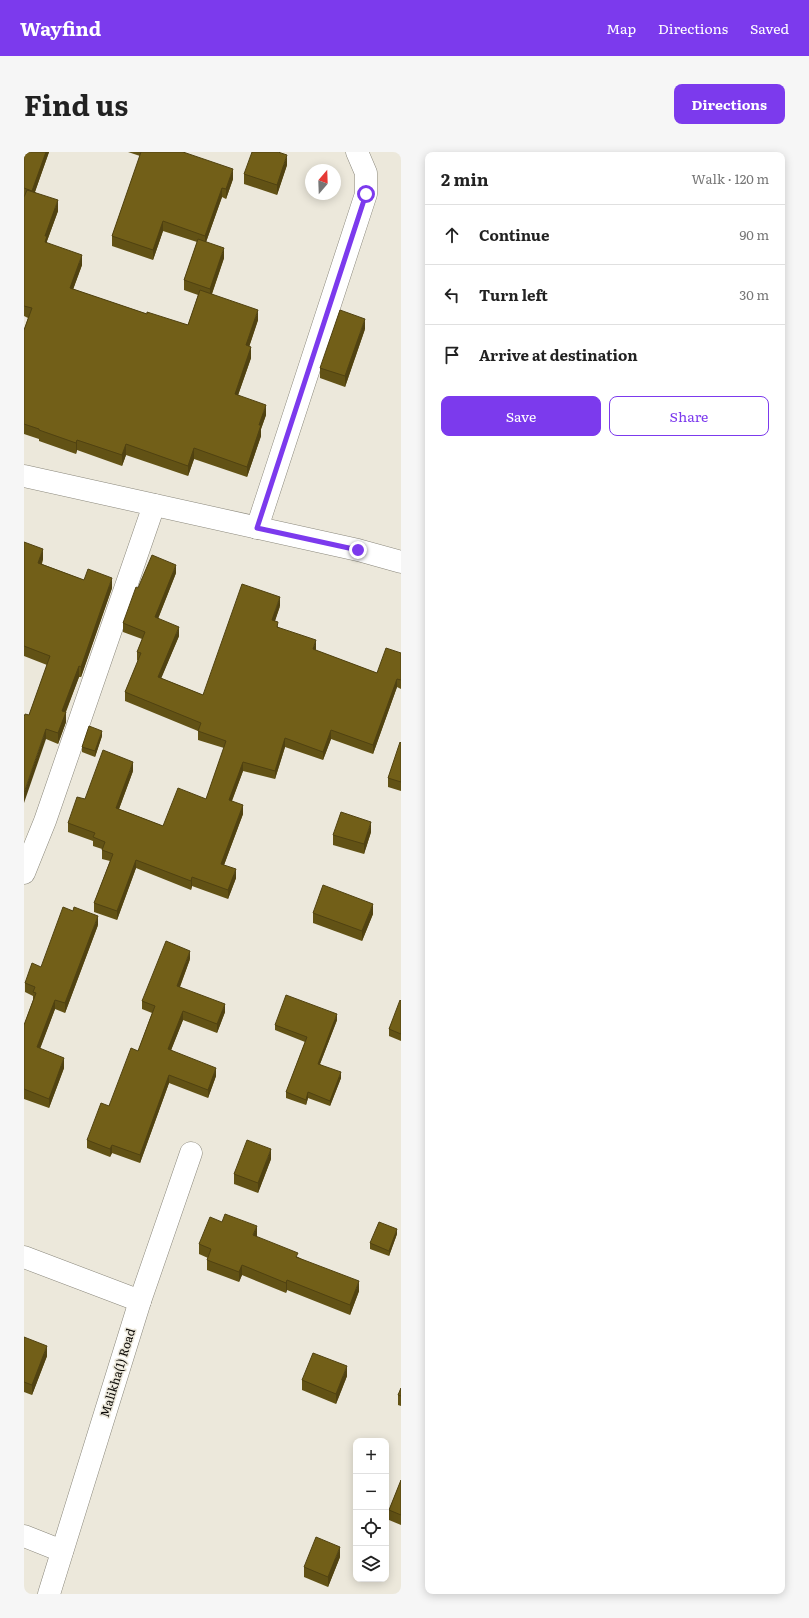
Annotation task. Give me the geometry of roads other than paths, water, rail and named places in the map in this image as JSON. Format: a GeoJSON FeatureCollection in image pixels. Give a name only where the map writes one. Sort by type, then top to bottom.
{"type":"FeatureCollection","features":[{"type":"Feature","properties":{"kind":"street"},"geometry":{"type":"LineString","coordinates":[[257,528],[366,194],[366,173],[357,152]]}},
{"type":"Feature","properties":{"kind":"street"},"geometry":{"type":"LineString","coordinates":[[24,476],[358,550],[401,562]]}},
{"type":"Feature","properties":{"kind":"street"},"geometry":{"type":"LineString","coordinates":[[24,874],[45,821],[154,505]]}},
{"type":"Feature","properties":{"kind":"street","name":"Malikha(1) Road"},"geometry":{"type":"LineString","coordinates":[[49,1594],[140,1301],[191,1153]]}},
{"type":"Feature","properties":{"kind":"street"},"geometry":{"type":"LineString","coordinates":[[24,1257],[140,1301]]}},
{"type":"Feature","properties":{"kind":"street"},"geometry":{"type":"LineString","coordinates":[[24,1536],[62,1550]]}}]}
